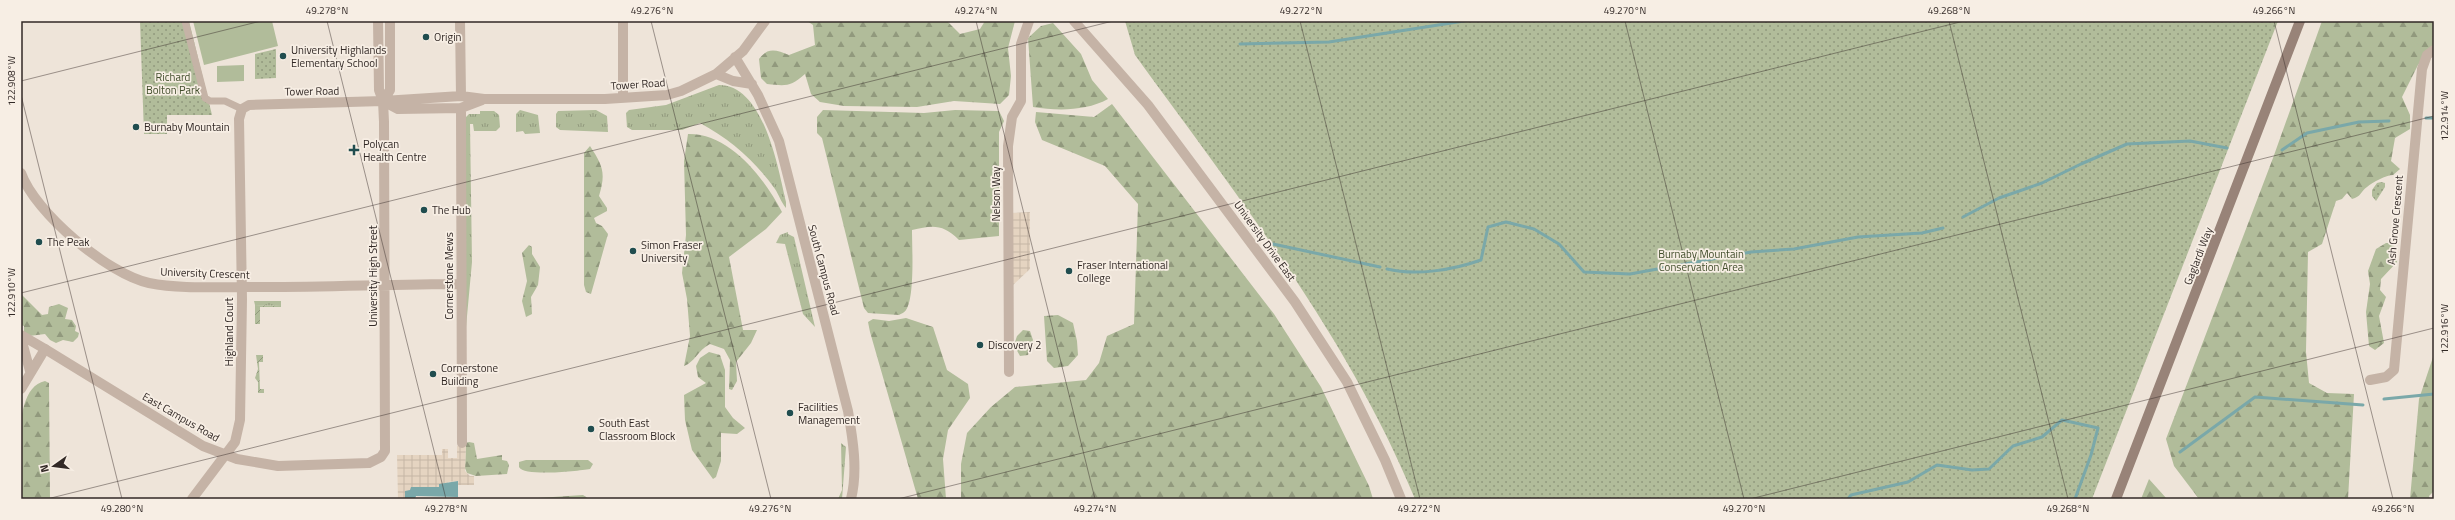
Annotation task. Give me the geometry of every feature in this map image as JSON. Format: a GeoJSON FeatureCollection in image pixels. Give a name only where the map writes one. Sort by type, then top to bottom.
{"type":"FeatureCollection","features":[{"type":"Feature","properties":{"kind":"main road","name":"Gaglardi Way"},"geometry":{"type":"LineString","coordinates":[[2116,499],[2300,21]]}},
{"type":"Feature","properties":{"kind":"street"},"geometry":{"type":"LineString","coordinates":[[185,21],[204,98],[210,101],[226,101],[242,109]]}},
{"type":"Feature","properties":{"kind":"street","name":"University High Street"},"geometry":{"type":"LineString","coordinates":[[378,21],[379,90],[383,101],[385,285],[384,451]]}},
{"type":"Feature","properties":{"kind":"street","name":"University High Street"},"geometry":{"type":"LineString","coordinates":[[383,101],[390,90],[390,21]]}},
{"type":"Feature","properties":{"kind":"street"},"geometry":{"type":"LineString","coordinates":[[460,21],[461,96]]}},
{"type":"Feature","properties":{"kind":"street"},"geometry":{"type":"LineString","coordinates":[[623,21],[623,98]]}},
{"type":"Feature","properties":{"kind":"street","name":"Tower Road"},"geometry":{"type":"LineString","coordinates":[[242,109],[249,105],[383,101],[461,96],[484,99],[623,98],[667,95],[681,91],[716,74],[746,46],[765,21]]}},
{"type":"Feature","properties":{"kind":"street","name":"Nelson Way"},"geometry":{"type":"LineString","coordinates":[[1009,372],[1008,146],[1012,117],[1021,101],[1022,44],[1029,21]]}},
{"type":"Feature","properties":{"kind":"street","name":"University Drive East"},"geometry":{"type":"LineString","coordinates":[[1074,21],[1148,106],[1295,302],[1347,382],[1385,460],[1401,499]]}},
{"type":"Feature","properties":{"kind":"street","name":"Ash Grove Crescent"},"geometry":{"type":"LineString","coordinates":[[2370,380],[2386,377],[2394,370],[2422,69],[2428,55],[2434,50]]}},
{"type":"Feature","properties":{"kind":"street","name":"South Campus Road"},"geometry":{"type":"LineString","coordinates":[[735,56],[770,118],[779,141],[848,411],[854,463],[851,499]]}},
{"type":"Feature","properties":{"kind":"street"},"geometry":{"type":"LineString","coordinates":[[716,74],[733,81],[752,84]]}},
{"type":"Feature","properties":{"kind":"street","name":"Tower Road"},"geometry":{"type":"LineString","coordinates":[[383,101],[398,109],[461,108],[484,99]]}},
{"type":"Feature","properties":{"kind":"street","name":"Cornerstone Mews"},"geometry":{"type":"LineString","coordinates":[[461,108],[460,284],[462,444]]}},
{"type":"Feature","properties":{"kind":"street","name":"Highland Court"},"geometry":{"type":"LineString","coordinates":[[192,499],[235,442],[240,420],[241,287],[239,119],[242,109]]}},
{"type":"Feature","properties":{"kind":"street","name":"University Crescent"},"geometry":{"type":"LineString","coordinates":[[21,173],[38,201],[66,232],[110,266],[148,282],[241,287],[460,284]]}},
{"type":"Feature","properties":{"kind":"street"},"geometry":{"type":"LineString","coordinates":[[21,336],[45,350],[30,371],[21,389]]}},
{"type":"Feature","properties":{"kind":"street"},"geometry":{"type":"LineString","coordinates":[[21,336],[30,371]]}},
{"type":"Feature","properties":{"kind":"street","name":"East Campus Road"},"geometry":{"type":"LineString","coordinates":[[45,350],[203,446],[225,455],[264,465],[301,466],[369,463],[381,457],[384,451]]}},
{"type":"Feature","properties":{"kind":"green space","name":"Richard Bolton Park"},"geometry":{"type":"Polygon","coordinates":[[[140,21],[189,21],[212,115],[167,115],[167,134],[144,134],[140,21]]]}},
{"type":"Feature","properties":{"kind":"green space"},"geometry":{"type":"Polygon","coordinates":[[[193,21],[272,21],[278,46],[204,65],[193,21]]]}},
{"type":"Feature","properties":{"kind":"green space"},"geometry":{"type":"Polygon","coordinates":[[[807,21],[947,21],[960,34],[980,29],[985,21],[1015,21],[1008,48],[1011,76],[1009,95],[1000,104],[954,101],[917,107],[844,106],[820,102],[811,94],[805,74],[788,85],[767,84],[761,78],[759,59],[762,55],[769,51],[776,51],[789,55],[815,45],[813,25],[807,21]]]}},
{"type":"Feature","properties":{"kind":"green space","name":"Burnaby Mountain Conservation Area"},"geometry":{"type":"Polygon","coordinates":[[[1125,21],[2278,21],[2092,499],[1415,499],[1388,439],[1324,324],[1251,215],[1135,55],[1125,21]]]}},
{"type":"Feature","properties":{"kind":"green space"},"geometry":{"type":"Polygon","coordinates":[[[2322,21],[2434,21],[2434,45],[2418,65],[2402,97],[2410,115],[2410,129],[2395,138],[2391,161],[2400,169],[2393,175],[2383,177],[2373,183],[2355,198],[2352,199],[2347,193],[2342,199],[2336,201],[2322,244],[2308,252],[2306,352],[2309,383],[2327,393],[2354,394],[2348,499],[2199,499],[2174,466],[2166,439],[2273,158],[2322,21]]]}},
{"type":"Feature","properties":{"kind":"green space"},"geometry":{"type":"Polygon","coordinates":[[[1053,23],[1081,54],[1092,80],[1108,99],[1091,106],[1072,109],[1033,107],[1028,38],[1041,26],[1053,23]]]}},
{"type":"Feature","properties":{"kind":"green space"},"geometry":{"type":"Polygon","coordinates":[[[276,49],[276,78],[255,79],[255,54],[276,49]]]}},
{"type":"Feature","properties":{"kind":"green space"},"geometry":{"type":"Polygon","coordinates":[[[244,65],[244,81],[217,82],[217,66],[244,65]]]}},
{"type":"Feature","properties":{"kind":"green space"},"geometry":{"type":"Polygon","coordinates":[[[160,77],[175,79],[174,95],[159,94],[160,77]]]}},
{"type":"Feature","properties":{"kind":"green space"},"geometry":{"type":"Polygon","coordinates":[[[719,85],[734,89],[747,98],[758,113],[773,150],[786,202],[786,208],[775,189],[750,160],[722,136],[700,123],[682,130],[632,130],[627,127],[626,113],[629,110],[666,105],[719,85]]]}},
{"type":"Feature","properties":{"kind":"green space"},"geometry":{"type":"Polygon","coordinates":[[[1112,104],[1274,314],[1321,387],[1369,486],[1373,499],[961,499],[961,464],[967,433],[991,407],[1015,387],[1086,380],[1099,363],[1107,336],[1134,324],[1138,204],[1105,166],[1042,140],[1035,122],[1036,112],[1094,117],[1112,104]]]}},
{"type":"Feature","properties":{"kind":"green space"},"geometry":{"type":"Polygon","coordinates":[[[520,110],[538,115],[540,133],[525,134],[523,131],[516,132],[516,114],[520,110]]]}},
{"type":"Feature","properties":{"kind":"green space"},"geometry":{"type":"Polygon","coordinates":[[[596,110],[607,116],[608,132],[560,130],[556,127],[556,114],[558,111],[596,110]]]}},
{"type":"Feature","properties":{"kind":"green space"},"geometry":{"type":"Polygon","coordinates":[[[823,110],[924,113],[955,110],[999,111],[1004,121],[999,132],[999,236],[959,240],[943,228],[926,227],[912,230],[911,294],[906,310],[899,315],[868,313],[864,308],[822,138],[817,133],[817,117],[823,110]]]}},
{"type":"Feature","properties":{"kind":"green space"},"geometry":{"type":"Polygon","coordinates":[[[480,111],[494,111],[499,115],[500,127],[496,131],[474,131],[473,124],[470,124],[472,262],[466,327],[466,117],[469,114],[480,114],[480,111]]]}},
{"type":"Feature","properties":{"kind":"green space"},"geometry":{"type":"Polygon","coordinates":[[[688,134],[703,136],[718,141],[731,149],[744,160],[766,185],[782,212],[766,229],[729,257],[743,330],[757,330],[751,343],[736,362],[737,381],[732,390],[729,389],[730,360],[724,349],[710,344],[691,362],[684,366],[690,336],[687,299],[682,273],[686,235],[684,161],[688,134]]]}},
{"type":"Feature","properties":{"kind":"green space"},"geometry":{"type":"Polygon","coordinates":[[[590,146],[598,159],[602,170],[603,175],[599,196],[607,208],[607,211],[594,218],[596,223],[602,226],[608,234],[591,294],[586,292],[584,285],[584,153],[590,146]]]}},
{"type":"Feature","properties":{"kind":"green space"},"geometry":{"type":"Polygon","coordinates":[[[2377,183],[2385,183],[2385,187],[2376,201],[2372,196],[2372,190],[2377,183]]]}},
{"type":"Feature","properties":{"kind":"green space"},"geometry":{"type":"Polygon","coordinates":[[[788,232],[788,234],[794,237],[815,327],[803,314],[785,244],[776,243],[780,235],[788,232]]]}},
{"type":"Feature","properties":{"kind":"green space"},"geometry":{"type":"Polygon","coordinates":[[[2386,243],[2392,243],[2397,250],[2397,262],[2381,279],[2380,290],[2386,297],[2379,316],[2384,343],[2375,350],[2369,346],[2366,312],[2370,284],[2368,271],[2376,249],[2386,243]]]}},
{"type":"Feature","properties":{"kind":"green space"},"geometry":{"type":"Polygon","coordinates":[[[529,245],[532,247],[532,254],[540,267],[538,285],[531,297],[532,314],[526,317],[522,301],[527,281],[522,253],[529,245]]]}},
{"type":"Feature","properties":{"kind":"green space"},"geometry":{"type":"Polygon","coordinates":[[[21,294],[42,315],[48,314],[49,307],[59,304],[68,308],[65,319],[72,320],[76,326],[75,331],[79,333],[78,337],[73,342],[63,340],[56,343],[50,340],[45,334],[29,336],[24,333],[24,326],[21,325],[21,294]]]}},
{"type":"Feature","properties":{"kind":"green space"},"geometry":{"type":"Polygon","coordinates":[[[254,301],[281,301],[281,306],[255,305],[254,301]]]}},
{"type":"Feature","properties":{"kind":"green space"},"geometry":{"type":"Polygon","coordinates":[[[255,305],[281,307],[260,307],[260,324],[255,324],[255,305]]]}},
{"type":"Feature","properties":{"kind":"green space"},"geometry":{"type":"Polygon","coordinates":[[[1058,315],[1073,323],[1078,355],[1068,366],[1054,368],[1047,361],[1044,316],[1058,315]]]}},
{"type":"Feature","properties":{"kind":"green space"},"geometry":{"type":"Polygon","coordinates":[[[906,318],[933,327],[947,370],[968,384],[970,398],[948,430],[943,459],[946,499],[918,499],[868,322],[873,319],[889,321],[906,318]]]}},
{"type":"Feature","properties":{"kind":"green space"},"geometry":{"type":"Polygon","coordinates":[[[1023,330],[1030,331],[1033,340],[1028,355],[1020,356],[1014,345],[1017,336],[1023,330]]]}},
{"type":"Feature","properties":{"kind":"green space"},"geometry":{"type":"Polygon","coordinates":[[[709,352],[720,355],[725,370],[725,407],[733,418],[745,428],[737,434],[721,433],[721,461],[716,477],[713,479],[692,450],[685,420],[684,395],[706,383],[698,377],[696,366],[700,358],[709,352]]]}},
{"type":"Feature","properties":{"kind":"green space"},"geometry":{"type":"Polygon","coordinates":[[[2434,354],[2434,491],[2429,496],[2430,499],[2410,499],[2419,399],[2434,354]]]}},
{"type":"Feature","properties":{"kind":"green space"},"geometry":{"type":"Polygon","coordinates":[[[256,355],[263,355],[263,362],[259,362],[260,389],[264,389],[264,393],[258,393],[258,382],[255,378],[258,369],[256,355]]]}},
{"type":"Feature","properties":{"kind":"green space"},"geometry":{"type":"Polygon","coordinates":[[[45,381],[49,383],[50,499],[21,499],[19,452],[22,414],[26,399],[34,387],[45,381]]]}},
{"type":"Feature","properties":{"kind":"green space"},"geometry":{"type":"Polygon","coordinates":[[[466,443],[474,443],[477,459],[502,455],[502,460],[507,461],[509,465],[507,474],[476,476],[467,473],[465,468],[466,443]]]}},
{"type":"Feature","properties":{"kind":"green space"},"geometry":{"type":"Polygon","coordinates":[[[841,443],[846,447],[842,499],[838,499],[842,490],[841,443]]]}},
{"type":"Feature","properties":{"kind":"green space"},"geometry":{"type":"Polygon","coordinates":[[[526,460],[588,460],[593,464],[590,469],[540,473],[523,470],[519,467],[519,462],[526,460]]]}},
{"type":"Feature","properties":{"kind":"green space"},"geometry":{"type":"Polygon","coordinates":[[[2149,479],[2167,499],[2141,499],[2149,479]]]}},
{"type":"Feature","properties":{"kind":"green space"},"geometry":{"type":"Polygon","coordinates":[[[583,495],[589,499],[523,499],[583,495]]]}},
{"type":"Feature","properties":{"kind":"shaded area"},"geometry":{"type":"Polygon","coordinates":[[[1030,212],[1030,269],[1012,286],[1011,213],[1030,212]]]}},
{"type":"Feature","properties":{"kind":"shaded area"},"geometry":{"type":"Polygon","coordinates":[[[466,443],[465,471],[470,476],[474,476],[474,485],[458,485],[458,481],[448,482],[448,484],[439,487],[411,487],[411,491],[405,491],[405,499],[398,499],[397,455],[442,455],[442,449],[448,449],[448,458],[457,458],[457,446],[466,443]]]}},
{"type":"Feature","properties":{"kind":"water"},"geometry":{"type":"Polygon","coordinates":[[[458,481],[458,497],[416,496],[415,499],[405,499],[405,491],[410,490],[411,487],[439,487],[439,484],[458,481]]]}},
{"type":"Feature","properties":{"kind":"waterway"},"geometry":{"type":"LineString","coordinates":[[1240,44],[1329,42],[1464,21]]}},
{"type":"Feature","properties":{"kind":"waterway"},"geometry":{"type":"LineString","coordinates":[[2426,118],[2434,118]]}},
{"type":"Feature","properties":{"kind":"waterway"},"geometry":{"type":"LineString","coordinates":[[2282,150],[2307,133],[2359,122],[2389,121]]}},
{"type":"Feature","properties":{"kind":"waterway"},"geometry":{"type":"LineString","coordinates":[[1963,217],[1999,198],[2042,183],[2127,144],[2190,141],[2227,148]]}},
{"type":"Feature","properties":{"kind":"waterway"},"geometry":{"type":"LineString","coordinates":[[1387,269],[1410,272],[1434,271],[1459,267],[1481,260],[1488,227],[1506,222],[1534,229],[1559,244],[1584,272],[1630,274],[1751,252],[1794,249],[1858,237],[1922,233],[1943,228]]}},
{"type":"Feature","properties":{"kind":"waterway"},"geometry":{"type":"LineString","coordinates":[[1273,244],[1380,267]]}},
{"type":"Feature","properties":{"kind":"waterway"},"geometry":{"type":"LineString","coordinates":[[2384,399],[2434,394]]}},
{"type":"Feature","properties":{"kind":"waterway"},"geometry":{"type":"LineString","coordinates":[[2180,452],[2255,397],[2363,405]]}},
{"type":"Feature","properties":{"kind":"waterway"},"geometry":{"type":"LineString","coordinates":[[1848,499],[1851,495],[1908,482],[1937,465],[1972,470],[1989,469],[2013,446],[2042,437],[2062,420],[2098,428],[2091,455],[2075,499]]}},
{"type":"Feature","properties":{"kind":"place","name":"Origin"},"geometry":{"type":"Point","coordinates":[426,37]}},
{"type":"Feature","properties":{"kind":"place","name":"University Highlands Elementary School"},"geometry":{"type":"Point","coordinates":[283,56]}},
{"type":"Feature","properties":{"kind":"place","name":"Burnaby Mountain"},"geometry":{"type":"Point","coordinates":[136,127]}},
{"type":"Feature","properties":{"kind":"place","name":"Polycan Health Centre"},"geometry":{"type":"Point","coordinates":[354,150]}},
{"type":"Feature","properties":{"kind":"place","name":"The Hub"},"geometry":{"type":"Point","coordinates":[424,210]}},
{"type":"Feature","properties":{"kind":"place","name":"The Peak"},"geometry":{"type":"Point","coordinates":[39,242]}},
{"type":"Feature","properties":{"kind":"place","name":"Simon Fraser University"},"geometry":{"type":"Point","coordinates":[633,251]}},
{"type":"Feature","properties":{"kind":"place","name":"Fraser International College"},"geometry":{"type":"Point","coordinates":[1069,271]}},
{"type":"Feature","properties":{"kind":"place","name":"Discovery 2"},"geometry":{"type":"Point","coordinates":[980,345]}},
{"type":"Feature","properties":{"kind":"place","name":"Cornerstone Building"},"geometry":{"type":"Point","coordinates":[433,374]}},
{"type":"Feature","properties":{"kind":"place","name":"Facilities Management"},"geometry":{"type":"Point","coordinates":[790,413]}},
{"type":"Feature","properties":{"kind":"place","name":"South East Classroom Block"},"geometry":{"type":"Point","coordinates":[591,429]}}]}
